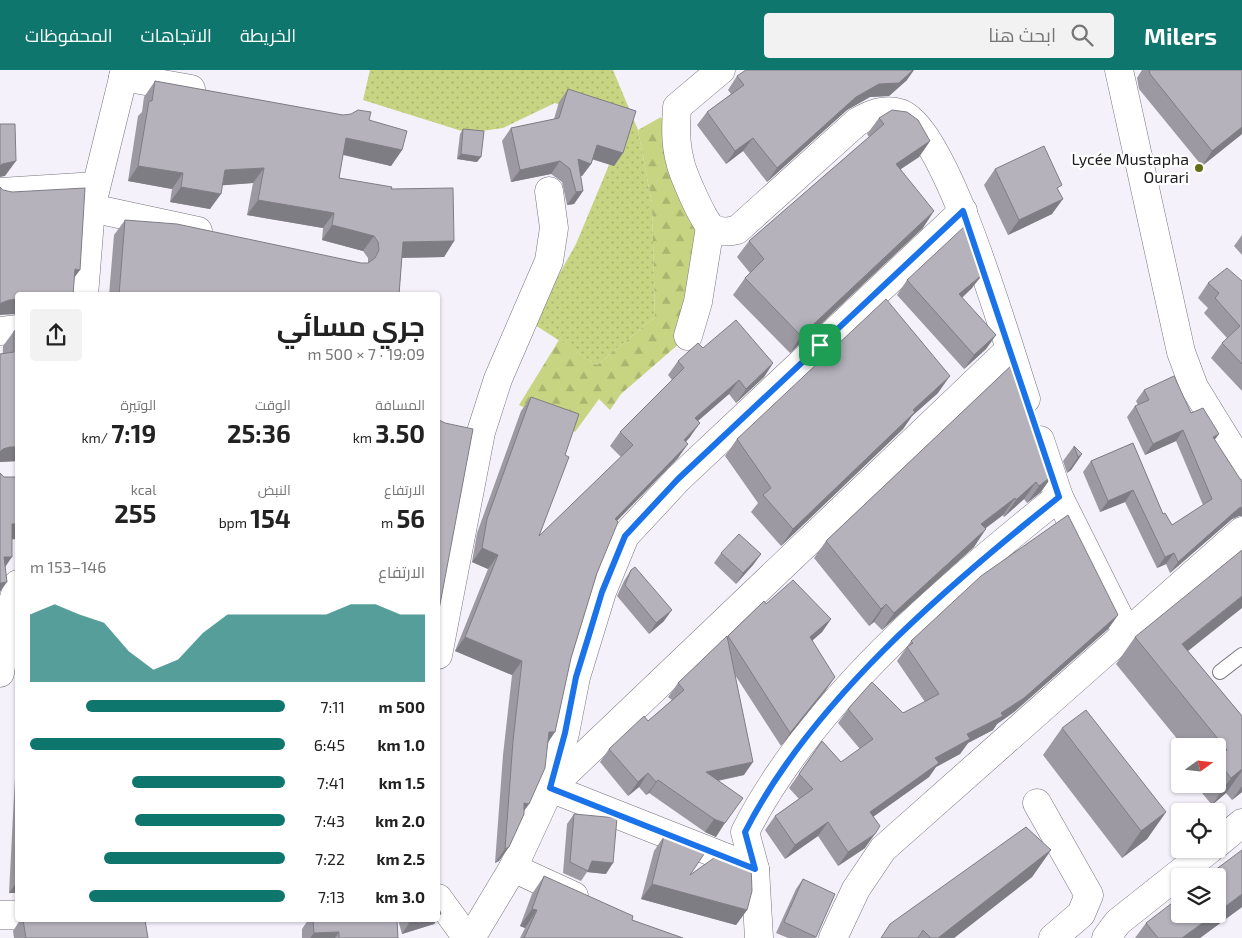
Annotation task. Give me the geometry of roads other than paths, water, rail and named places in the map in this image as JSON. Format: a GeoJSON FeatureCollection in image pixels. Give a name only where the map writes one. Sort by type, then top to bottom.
{"type":"FeatureCollection","features":[{"type":"Feature","properties":{"kind":"street"},"geometry":{"type":"LineString","coordinates":[[688,336],[698,302],[710,227],[699,208],[680,162],[676,132],[677,107],[721,70]]}},
{"type":"Feature","properties":{"kind":"street"},"geometry":{"type":"LineString","coordinates":[[1119,70],[1168,282],[1181,352],[1194,387],[1242,465]]}},
{"type":"Feature","properties":{"kind":"street"},"geometry":{"type":"LineString","coordinates":[[84,292],[94,197],[124,74],[217,94]]}},
{"type":"Feature","properties":{"kind":"street"},"geometry":{"type":"LineString","coordinates":[[710,227],[724,232],[737,230],[857,122],[877,111],[901,114],[918,126],[929,143],[963,211],[1059,497],[1127,633]]}},
{"type":"Feature","properties":{"kind":"street"},"geometry":{"type":"LineString","coordinates":[[440,634],[446,570],[468,429],[498,379],[549,261],[554,228],[550,190]]}},
{"type":"Feature","properties":{"kind":"street"},"geometry":{"type":"LineString","coordinates":[[0,192],[94,197],[227,237]]}},
{"type":"Feature","properties":{"kind":"street"},"geometry":{"type":"LineString","coordinates":[[440,901],[469,938],[512,868],[550,788],[565,733],[576,677],[602,592],[625,536],[678,479],[963,211]]}},
{"type":"Feature","properties":{"kind":"street"},"geometry":{"type":"LineString","coordinates":[[0,331],[15,329]]}},
{"type":"Feature","properties":{"kind":"street"},"geometry":{"type":"LineString","coordinates":[[550,788],[1009,350]]}},
{"type":"Feature","properties":{"kind":"street"},"geometry":{"type":"LineString","coordinates":[[759,938],[755,869],[745,832],[761,801],[805,737],[886,649],[998,545],[1059,497]]}},
{"type":"Feature","properties":{"kind":"street"},"geometry":{"type":"LineString","coordinates":[[833,938],[856,889],[883,849],[1242,531]]}},
{"type":"Feature","properties":{"kind":"street"},"geometry":{"type":"LineString","coordinates":[[0,673],[8,620],[15,595]]}},
{"type":"Feature","properties":{"kind":"street"},"geometry":{"type":"LineString","coordinates":[[550,788],[755,869]]}},
{"type":"Feature","properties":{"kind":"street"},"geometry":{"type":"LineString","coordinates":[[1037,803],[1089,895],[1081,914],[1053,938]]}},
{"type":"Feature","properties":{"kind":"street"},"geometry":{"type":"LineString","coordinates":[[1226,836],[1242,823]]}},
{"type":"Feature","properties":{"kind":"street"},"geometry":{"type":"LineString","coordinates":[[1106,938],[1118,922],[1199,858]]}},
{"type":"Feature","properties":{"kind":"street"},"geometry":{"type":"LineString","coordinates":[[512,868],[600,907]]}},
{"type":"Feature","properties":{"kind":"street"},"geometry":{"type":"LineString","coordinates":[[0,915],[15,915]]}},
{"type":"Feature","properties":{"kind":"lane"},"geometry":{"type":"LineString","coordinates":[[1220,672],[1242,655]]}},
{"type":"Feature","properties":{"kind":"place","name":"Lycée Mustapha Ourari"},"geometry":{"type":"Point","coordinates":[1199,168]}}]}
